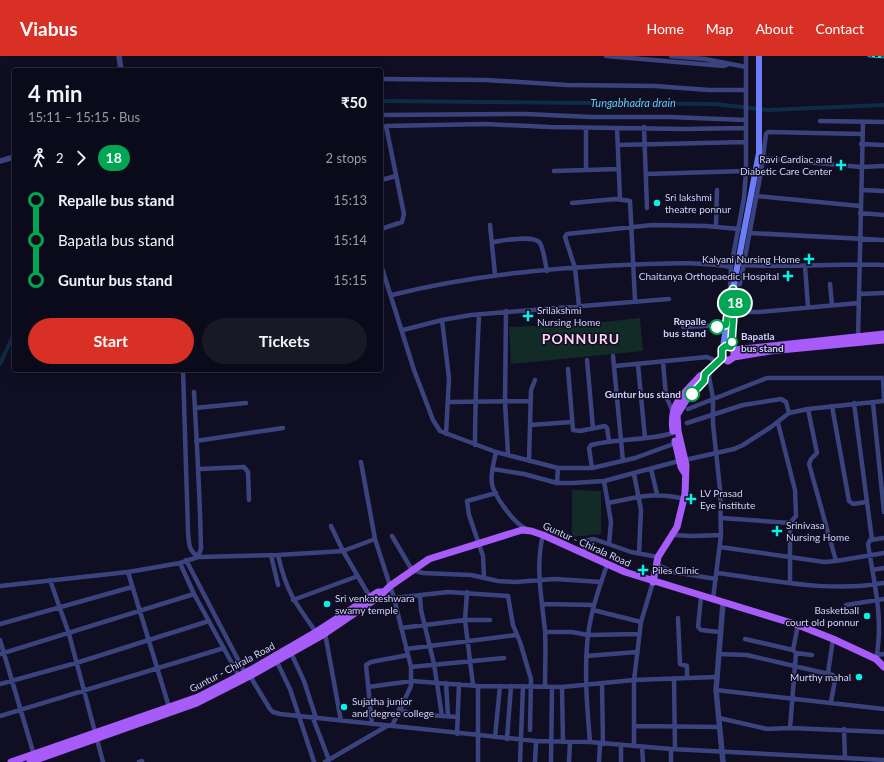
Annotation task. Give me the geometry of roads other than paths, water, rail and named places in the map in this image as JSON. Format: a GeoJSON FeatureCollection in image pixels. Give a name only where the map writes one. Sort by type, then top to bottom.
{"type":"FeatureCollection","features":[{"type":"Feature","properties":{"kind":"main road"},"geometry":{"type":"LineString","coordinates":[[682,461],[673,433],[672,410],[676,402],[700,376],[705,374],[720,360],[720,353],[723,348],[731,292],[734,285],[759,153],[759,56]]}},
{"type":"Feature","properties":{"kind":"main road"},"geometry":{"type":"LineString","coordinates":[[720,360],[728,361],[733,351],[734,285]]}},
{"type":"Feature","properties":{"kind":"main road"},"geometry":{"type":"LineString","coordinates":[[723,348],[733,351],[770,351],[858,340],[884,334]]}},
{"type":"Feature","properties":{"kind":"main road"},"geometry":{"type":"LineString","coordinates":[[858,340],[884,340]]}},
{"type":"Feature","properties":{"kind":"main road"},"geometry":{"type":"LineString","coordinates":[[653,582],[657,561],[673,535],[681,517],[684,499],[684,472],[677,415],[687,399],[704,381],[705,374]]}},
{"type":"Feature","properties":{"kind":"main road","name":"Guntur - Chirala Road"},"geometry":{"type":"LineString","coordinates":[[32,760],[198,697],[277,662],[325,633],[380,596],[390,586],[429,559],[513,532],[531,531],[653,582],[798,625],[876,657],[884,667]]}},
{"type":"Feature","properties":{"kind":"main road","name":"Guntur - Chirala Road"},"geometry":{"type":"LineString","coordinates":[[11,762],[45,760],[97,736],[197,703],[316,632],[370,596],[378,592],[383,592]]}},
{"type":"Feature","properties":{"kind":"street"},"geometry":{"type":"LineString","coordinates":[[119,56],[121,68]]}},
{"type":"Feature","properties":{"kind":"street"},"geometry":{"type":"LineString","coordinates":[[606,56],[692,60]]}},
{"type":"Feature","properties":{"kind":"street"},"geometry":{"type":"LineString","coordinates":[[671,56],[724,66],[729,64],[746,66]]}},
{"type":"Feature","properties":{"kind":"street"},"geometry":{"type":"LineString","coordinates":[[746,56],[746,171],[744,198],[731,267],[730,284],[740,284],[766,134],[768,132],[862,134]]}},
{"type":"Feature","properties":{"kind":"street"},"geometry":{"type":"LineString","coordinates":[[383,79],[486,80],[567,85],[655,86],[709,90],[745,90]]}},
{"type":"Feature","properties":{"kind":"street"},"geometry":{"type":"LineString","coordinates":[[383,114],[526,114],[609,118],[670,117],[745,119]]}},
{"type":"Feature","properties":{"kind":"street"},"geometry":{"type":"LineString","coordinates":[[820,121],[884,122]]}},
{"type":"Feature","properties":{"kind":"street"},"geometry":{"type":"LineString","coordinates":[[858,340],[861,144],[863,122]]}},
{"type":"Feature","properties":{"kind":"street"},"geometry":{"type":"LineString","coordinates":[[383,228],[399,224],[403,220],[402,200],[385,128],[388,125],[484,124],[586,128],[745,128]]}},
{"type":"Feature","properties":{"kind":"street"},"geometry":{"type":"LineString","coordinates":[[644,127],[646,144],[647,208]]}},
{"type":"Feature","properties":{"kind":"street"},"geometry":{"type":"LineString","coordinates":[[586,128],[586,170]]}},
{"type":"Feature","properties":{"kind":"street"},"geometry":{"type":"LineString","coordinates":[[617,128],[620,169],[620,199]]}},
{"type":"Feature","properties":{"kind":"street"},"geometry":{"type":"LineString","coordinates":[[618,145],[746,142]]}},
{"type":"Feature","properties":{"kind":"street"},"geometry":{"type":"LineString","coordinates":[[861,144],[884,145]]}},
{"type":"Feature","properties":{"kind":"street"},"geometry":{"type":"LineString","coordinates":[[0,161],[12,158]]}},
{"type":"Feature","properties":{"kind":"street"},"geometry":{"type":"LineString","coordinates":[[763,158],[861,167],[884,166]]}},
{"type":"Feature","properties":{"kind":"street"},"geometry":{"type":"LineString","coordinates":[[554,171],[620,169]]}},
{"type":"Feature","properties":{"kind":"street"},"geometry":{"type":"LineString","coordinates":[[646,174],[746,171]]}},
{"type":"Feature","properties":{"kind":"street"},"geometry":{"type":"LineString","coordinates":[[383,179],[396,176]]}},
{"type":"Feature","properties":{"kind":"street"},"geometry":{"type":"LineString","coordinates":[[716,226],[718,190]]}},
{"type":"Feature","properties":{"kind":"street"},"geometry":{"type":"LineString","coordinates":[[860,190],[884,191]]}},
{"type":"Feature","properties":{"kind":"street"},"geometry":{"type":"LineString","coordinates":[[756,196],[860,206]]}},
{"type":"Feature","properties":{"kind":"street"},"geometry":{"type":"LineString","coordinates":[[572,203],[620,199],[628,200],[631,203],[635,300]]}},
{"type":"Feature","properties":{"kind":"street"},"geometry":{"type":"LineString","coordinates":[[860,213],[884,215]]}},
{"type":"Feature","properties":{"kind":"street"},"geometry":{"type":"LineString","coordinates":[[490,226],[495,274]]}},
{"type":"Feature","properties":{"kind":"street"},"geometry":{"type":"LineString","coordinates":[[579,306],[575,268],[566,237],[568,234],[631,226],[716,226],[739,229]]}},
{"type":"Feature","properties":{"kind":"street"},"geometry":{"type":"LineString","coordinates":[[750,233],[884,240]]}},
{"type":"Feature","properties":{"kind":"street"},"geometry":{"type":"LineString","coordinates":[[492,242],[530,238],[537,240],[540,244],[547,271]]}},
{"type":"Feature","properties":{"kind":"street"},"geometry":{"type":"LineString","coordinates":[[392,295],[435,284],[495,274],[633,264],[700,263],[731,267]]}},
{"type":"Feature","properties":{"kind":"street"},"geometry":{"type":"LineString","coordinates":[[744,265],[884,265]]}},
{"type":"Feature","properties":{"kind":"street"},"geometry":{"type":"LineString","coordinates":[[805,266],[808,307]]}},
{"type":"Feature","properties":{"kind":"street"},"geometry":{"type":"LineString","coordinates":[[383,270],[411,359],[433,420],[440,431],[496,452],[558,468],[592,468],[623,461],[676,443]]}},
{"type":"Feature","properties":{"kind":"street"},"geometry":{"type":"LineString","coordinates":[[830,284],[832,305]]}},
{"type":"Feature","properties":{"kind":"street"},"geometry":{"type":"LineString","coordinates":[[859,294],[884,293]]}},
{"type":"Feature","properties":{"kind":"street"},"geometry":{"type":"LineString","coordinates":[[403,330],[442,320],[479,314],[635,300],[669,299]]}},
{"type":"Feature","properties":{"kind":"street"},"geometry":{"type":"LineString","coordinates":[[734,312],[758,312],[859,303]]}},
{"type":"Feature","properties":{"kind":"street"},"geometry":{"type":"LineString","coordinates":[[506,311],[505,402],[508,454]]}},
{"type":"Feature","properties":{"kind":"street"},"geometry":{"type":"LineString","coordinates":[[475,445],[475,401],[477,389],[479,314]]}},
{"type":"Feature","properties":{"kind":"street"},"geometry":{"type":"LineString","coordinates":[[442,320],[449,378],[449,402],[446,434]]}},
{"type":"Feature","properties":{"kind":"street"},"geometry":{"type":"LineString","coordinates":[[682,327],[726,325]]}},
{"type":"Feature","properties":{"kind":"street"},"geometry":{"type":"LineString","coordinates":[[613,356],[623,461]]}},
{"type":"Feature","properties":{"kind":"street"},"geometry":{"type":"LineString","coordinates":[[615,366],[638,365],[708,357],[720,360]]}},
{"type":"Feature","properties":{"kind":"street"},"geometry":{"type":"LineString","coordinates":[[587,360],[593,428]]}},
{"type":"Feature","properties":{"kind":"street"},"geometry":{"type":"LineString","coordinates":[[663,362],[666,396],[672,410]]}},
{"type":"Feature","properties":{"kind":"street"},"geometry":{"type":"LineString","coordinates":[[638,365],[645,438]]}},
{"type":"Feature","properties":{"kind":"street"},"geometry":{"type":"LineString","coordinates":[[711,368],[709,377],[713,398],[721,518],[720,547],[713,599]]}},
{"type":"Feature","properties":{"kind":"street"},"geometry":{"type":"LineString","coordinates":[[568,369],[572,422],[575,431],[606,427],[609,441]]}},
{"type":"Feature","properties":{"kind":"street"},"geometry":{"type":"LineString","coordinates":[[183,372],[188,531],[190,550],[196,555],[278,555],[343,551],[375,539]]}},
{"type":"Feature","properties":{"kind":"street"},"geometry":{"type":"LineString","coordinates":[[493,468],[524,474],[557,483],[604,481],[717,453],[743,445],[778,423],[789,412],[808,408],[884,401],[883,378],[774,377],[762,379],[688,409]]}},
{"type":"Feature","properties":{"kind":"street"},"geometry":{"type":"LineString","coordinates":[[529,461],[530,401],[531,390],[535,380]]}},
{"type":"Feature","properties":{"kind":"street"},"geometry":{"type":"LineString","coordinates":[[0,586],[128,572],[180,563],[196,555],[201,549],[200,469],[196,440],[194,392]]}},
{"type":"Feature","properties":{"kind":"street"},"geometry":{"type":"LineString","coordinates":[[687,423],[751,403],[783,399],[789,412]]}},
{"type":"Feature","properties":{"kind":"street"},"geometry":{"type":"LineString","coordinates":[[449,402],[530,401]]}},
{"type":"Feature","properties":{"kind":"street"},"geometry":{"type":"LineString","coordinates":[[874,402],[884,512]]}},
{"type":"Feature","properties":{"kind":"street"},"geometry":{"type":"LineString","coordinates":[[195,408],[246,403]]}},
{"type":"Feature","properties":{"kind":"street"},"geometry":{"type":"LineString","coordinates":[[854,403],[872,540]]}},
{"type":"Feature","properties":{"kind":"street"},"geometry":{"type":"LineString","coordinates":[[832,406],[849,501],[853,504],[866,502]]}},
{"type":"Feature","properties":{"kind":"street"},"geometry":{"type":"LineString","coordinates":[[808,408],[817,453],[811,459],[809,464],[836,561]]}},
{"type":"Feature","properties":{"kind":"street"},"geometry":{"type":"LineString","coordinates":[[530,425],[572,422]]}},
{"type":"Feature","properties":{"kind":"street"},"geometry":{"type":"LineString","coordinates":[[778,423],[795,490],[796,516],[790,523],[790,582]]}},
{"type":"Feature","properties":{"kind":"street"},"geometry":{"type":"LineString","coordinates":[[196,440],[283,428]]}},
{"type":"Feature","properties":{"kind":"street"},"geometry":{"type":"LineString","coordinates":[[592,468],[589,447],[609,441],[661,437],[673,433]]}},
{"type":"Feature","properties":{"kind":"street"},"geometry":{"type":"LineString","coordinates":[[496,452],[492,484],[496,493],[520,526],[531,531]]}},
{"type":"Feature","properties":{"kind":"street"},"geometry":{"type":"LineString","coordinates":[[361,462],[375,539],[394,598],[411,667],[412,681],[392,726]]}},
{"type":"Feature","properties":{"kind":"street"},"geometry":{"type":"LineString","coordinates":[[200,469],[244,467],[248,472],[248,500]]}},
{"type":"Feature","properties":{"kind":"street"},"geometry":{"type":"LineString","coordinates":[[557,483],[558,468]]}},
{"type":"Feature","properties":{"kind":"street"},"geometry":{"type":"LineString","coordinates":[[650,469],[657,494]]}},
{"type":"Feature","properties":{"kind":"street"},"geometry":{"type":"LineString","coordinates":[[634,474],[641,510],[639,553]]}},
{"type":"Feature","properties":{"kind":"street"},"geometry":{"type":"LineString","coordinates":[[604,481],[611,522],[609,544]]}},
{"type":"Feature","properties":{"kind":"street"},"geometry":{"type":"LineString","coordinates":[[484,577],[483,556],[469,515],[467,501],[496,493]]}},
{"type":"Feature","properties":{"kind":"street"},"geometry":{"type":"LineString","coordinates":[[608,503],[657,494],[671,495],[684,499]]}},
{"type":"Feature","properties":{"kind":"street"},"geometry":{"type":"LineString","coordinates":[[721,518],[790,523]]}},
{"type":"Feature","properties":{"kind":"street"},"geometry":{"type":"LineString","coordinates":[[331,526],[343,551],[370,596]]}},
{"type":"Feature","properties":{"kind":"street"},"geometry":{"type":"LineString","coordinates":[[542,535],[540,545],[540,580],[545,632],[545,686]]}},
{"type":"Feature","properties":{"kind":"street"},"geometry":{"type":"LineString","coordinates":[[673,535],[721,535]]}},
{"type":"Feature","properties":{"kind":"street"},"geometry":{"type":"LineString","coordinates":[[392,536],[412,570],[423,573],[484,577],[498,581],[515,582],[540,580],[601,582]]}},
{"type":"Feature","properties":{"kind":"street"},"geometry":{"type":"LineString","coordinates":[[876,657],[882,627],[868,542],[884,538]]}},
{"type":"Feature","properties":{"kind":"street"},"geometry":{"type":"LineString","coordinates":[[583,554],[588,540],[594,539],[639,553],[680,573],[716,579]]}},
{"type":"Feature","properties":{"kind":"street"},"geometry":{"type":"LineString","coordinates":[[720,547],[824,562],[884,553]]}},
{"type":"Feature","properties":{"kind":"street"},"geometry":{"type":"LineString","coordinates":[[271,555],[278,585]]}},
{"type":"Feature","properties":{"kind":"street"},"geometry":{"type":"LineString","coordinates":[[278,555],[286,585],[293,600],[316,632]]}},
{"type":"Feature","properties":{"kind":"street"},"geometry":{"type":"LineString","coordinates":[[186,560],[245,675]]}},
{"type":"Feature","properties":{"kind":"street"},"geometry":{"type":"LineString","coordinates":[[180,563],[194,594],[224,648],[272,712],[507,739],[590,742],[673,749],[808,755],[845,758],[856,761],[884,760]]}},
{"type":"Feature","properties":{"kind":"street"},"geometry":{"type":"LineString","coordinates":[[590,742],[586,685],[588,635],[593,607],[607,564]]}},
{"type":"Feature","properties":{"kind":"street"},"geometry":{"type":"LineString","coordinates":[[872,570],[884,568]]}},
{"type":"Feature","properties":{"kind":"street"},"geometry":{"type":"LineString","coordinates":[[128,572],[169,707]]}},
{"type":"Feature","properties":{"kind":"street"},"geometry":{"type":"LineString","coordinates":[[717,573],[825,588],[847,588],[884,584]]}},
{"type":"Feature","properties":{"kind":"street"},"geometry":{"type":"LineString","coordinates":[[293,600],[358,576]]}},
{"type":"Feature","properties":{"kind":"street"},"geometry":{"type":"LineString","coordinates":[[50,580],[85,691],[103,762]]}},
{"type":"Feature","properties":{"kind":"street"},"geometry":{"type":"LineString","coordinates":[[634,746],[634,680],[639,634],[653,582]]}},
{"type":"Feature","properties":{"kind":"street"},"geometry":{"type":"LineString","coordinates":[[0,624],[132,587]]}},
{"type":"Feature","properties":{"kind":"street"},"geometry":{"type":"LineString","coordinates":[[394,598],[467,592],[508,596],[516,635],[527,664],[531,686],[530,730]]}},
{"type":"Feature","properties":{"kind":"street"},"geometry":{"type":"LineString","coordinates":[[467,592],[465,620],[470,662],[476,685],[478,762]]}},
{"type":"Feature","properties":{"kind":"street"},"geometry":{"type":"LineString","coordinates":[[2,653],[68,634],[194,594]]}},
{"type":"Feature","properties":{"kind":"street"},"geometry":{"type":"LineString","coordinates":[[420,595],[424,624],[434,664],[442,716]]}},
{"type":"Feature","properties":{"kind":"street"},"geometry":{"type":"LineString","coordinates":[[701,596],[698,627],[701,630],[719,632]]}},
{"type":"Feature","properties":{"kind":"street"},"geometry":{"type":"LineString","coordinates":[[846,605],[884,599]]}},
{"type":"Feature","properties":{"kind":"street"},"geometry":{"type":"LineString","coordinates":[[723,603],[719,632],[716,677],[723,762]]}},
{"type":"Feature","properties":{"kind":"street"},"geometry":{"type":"LineString","coordinates":[[542,604],[593,607],[641,622]]}},
{"type":"Feature","properties":{"kind":"street"},"geometry":{"type":"LineString","coordinates":[[678,618],[680,664],[687,666],[687,678]]}},
{"type":"Feature","properties":{"kind":"street"},"geometry":{"type":"LineString","coordinates":[[0,684],[76,663],[217,620]]}},
{"type":"Feature","properties":{"kind":"street"},"geometry":{"type":"LineString","coordinates":[[401,628],[465,620],[490,620]]}},
{"type":"Feature","properties":{"kind":"street"},"geometry":{"type":"LineString","coordinates":[[790,728],[795,666],[794,652],[798,625]]}},
{"type":"Feature","properties":{"kind":"street"},"geometry":{"type":"LineString","coordinates":[[545,632],[572,632],[588,635],[639,634]]}},
{"type":"Feature","properties":{"kind":"street"},"geometry":{"type":"LineString","coordinates":[[325,633],[341,721]]}},
{"type":"Feature","properties":{"kind":"street"},"geometry":{"type":"LineString","coordinates":[[406,649],[516,635]]}},
{"type":"Feature","properties":{"kind":"street"},"geometry":{"type":"LineString","coordinates":[[745,639],[812,656]]}},
{"type":"Feature","properties":{"kind":"street"},"geometry":{"type":"LineString","coordinates":[[828,673],[833,639]]}},
{"type":"Feature","properties":{"kind":"street"},"geometry":{"type":"LineString","coordinates":[[0,640],[2,653],[21,709],[32,760]]}},
{"type":"Feature","properties":{"kind":"street"},"geometry":{"type":"LineString","coordinates":[[0,716],[224,648]]}},
{"type":"Feature","properties":{"kind":"street"},"geometry":{"type":"LineString","coordinates":[[586,656],[637,652]]}},
{"type":"Feature","properties":{"kind":"street"},"geometry":{"type":"LineString","coordinates":[[291,653],[304,681],[327,761],[386,726]]}},
{"type":"Feature","properties":{"kind":"street"},"geometry":{"type":"LineString","coordinates":[[718,654],[747,656],[828,673],[835,677],[831,702]]}},
{"type":"Feature","properties":{"kind":"street"},"geometry":{"type":"LineString","coordinates":[[876,657],[884,654]]}},
{"type":"Feature","properties":{"kind":"street"},"geometry":{"type":"LineString","coordinates":[[372,724],[366,667],[368,664],[408,655]]}},
{"type":"Feature","properties":{"kind":"street"},"geometry":{"type":"LineString","coordinates":[[411,667],[504,658]]}},
{"type":"Feature","properties":{"kind":"street"},"geometry":{"type":"LineString","coordinates":[[277,662],[299,716],[314,762]]}},
{"type":"Feature","properties":{"kind":"street"},"geometry":{"type":"LineString","coordinates":[[368,687],[412,681],[500,686],[562,687],[634,680],[716,677]]}},
{"type":"Feature","properties":{"kind":"street"},"geometry":{"type":"LineString","coordinates":[[671,762],[675,725],[674,678]]}},
{"type":"Feature","properties":{"kind":"street"},"geometry":{"type":"LineString","coordinates":[[446,683],[448,716]]}},
{"type":"Feature","properties":{"kind":"street"},"geometry":{"type":"LineString","coordinates":[[457,734],[459,684]]}},
{"type":"Feature","properties":{"kind":"street"},"geometry":{"type":"LineString","coordinates":[[599,762],[601,744],[602,684]]}},
{"type":"Feature","properties":{"kind":"street"},"geometry":{"type":"LineString","coordinates":[[495,737],[500,686]]}},
{"type":"Feature","properties":{"kind":"street"},"geometry":{"type":"LineString","coordinates":[[507,739],[511,686]]}},
{"type":"Feature","properties":{"kind":"street"},"geometry":{"type":"LineString","coordinates":[[520,762],[523,686]]}},
{"type":"Feature","properties":{"kind":"street"},"geometry":{"type":"LineString","coordinates":[[551,762],[553,741],[552,687]]}},
{"type":"Feature","properties":{"kind":"street"},"geometry":{"type":"LineString","coordinates":[[562,687],[562,742]]}},
{"type":"Feature","properties":{"kind":"street"},"geometry":{"type":"LineString","coordinates":[[716,690],[831,702],[884,710]]}},
{"type":"Feature","properties":{"kind":"street"},"geometry":{"type":"LineString","coordinates":[[399,709],[411,714],[458,717]]}},
{"type":"Feature","properties":{"kind":"street"},"geometry":{"type":"LineString","coordinates":[[719,718],[767,729],[844,729],[884,732]]}},
{"type":"Feature","properties":{"kind":"street"},"geometry":{"type":"LineString","coordinates":[[635,726],[675,725],[720,727]]}},
{"type":"Feature","properties":{"kind":"street"},"geometry":{"type":"LineString","coordinates":[[844,729],[845,758]]}},
{"type":"Feature","properties":{"kind":"street"},"geometry":{"type":"LineString","coordinates":[[535,762],[536,741]]}},
{"type":"Feature","properties":{"kind":"street"},"geometry":{"type":"LineString","coordinates":[[569,762],[570,742]]}},
{"type":"Feature","properties":{"kind":"street"},"geometry":{"type":"LineString","coordinates":[[621,745],[621,762]]}},
{"type":"Feature","properties":{"kind":"street"},"geometry":{"type":"LineString","coordinates":[[642,747],[643,762]]}},
{"type":"Feature","properties":{"kind":"street"},"geometry":{"type":"LineString","coordinates":[[808,755],[808,762]]}},
{"type":"Feature","properties":{"kind":"street"},"geometry":{"type":"LineString","coordinates":[[820,756],[821,762]]}},
{"type":"Feature","properties":{"kind":"waterway","name":"Tungabhadra drain"},"geometry":{"type":"LineString","coordinates":[[383,101],[715,104],[769,110],[884,105]]}},
{"type":"Feature","properties":{"kind":"waterway","name":"Tungabhadra drain"},"geometry":{"type":"LineString","coordinates":[[0,364],[12,338]]}},
{"type":"Feature","properties":{"kind":"railway"},"geometry":{"type":"LineString","coordinates":[[869,56],[884,57]]}},
{"type":"Feature","properties":{"kind":"place","name":"Ravi Cardiac and Diabetic Care Center"},"geometry":{"type":"Point","coordinates":[841,165]}},
{"type":"Feature","properties":{"kind":"place","name":"Sri lakshmi theatre ponnur"},"geometry":{"type":"Point","coordinates":[657,203]}},
{"type":"Feature","properties":{"kind":"place","name":"Kalyani Nursing Home"},"geometry":{"type":"Point","coordinates":[809,259]}},
{"type":"Feature","properties":{"kind":"place","name":"Chaitanya Orthopaedic Hospital"},"geometry":{"type":"Point","coordinates":[788,276]}},
{"type":"Feature","properties":{"kind":"place","name":"Srilakshmi Nursing Home"},"geometry":{"type":"Point","coordinates":[528,316]}},
{"type":"Feature","properties":{"kind":"place","name":"Repalle bus stand"},"geometry":{"type":"Point","coordinates":[717,327]}},
{"type":"Feature","properties":{"kind":"place","name":"Bapatla bus stand"},"geometry":{"type":"Point","coordinates":[732,342]}},
{"type":"Feature","properties":{"kind":"place","name":"Guntur bus stand"},"geometry":{"type":"Point","coordinates":[692,394]}},
{"type":"Feature","properties":{"kind":"place","name":"LV Prasad Eye Institute"},"geometry":{"type":"Point","coordinates":[691,499]}},
{"type":"Feature","properties":{"kind":"place","name":"Srinivasa Nursing Home"},"geometry":{"type":"Point","coordinates":[777,531]}},
{"type":"Feature","properties":{"kind":"place","name":"Piles Clinic"},"geometry":{"type":"Point","coordinates":[643,570]}},
{"type":"Feature","properties":{"kind":"place","name":"Sri venkateshwara swamy temple"},"geometry":{"type":"Point","coordinates":[327,604]}},
{"type":"Feature","properties":{"kind":"place","name":"Basketball court old ponnur"},"geometry":{"type":"Point","coordinates":[867,616]}},
{"type":"Feature","properties":{"kind":"place","name":"Murthy mahal"},"geometry":{"type":"Point","coordinates":[859,677]}},
{"type":"Feature","properties":{"kind":"place","name":"Sujatha junior and degree college"},"geometry":{"type":"Point","coordinates":[344,707]}},
{"type":"Feature","properties":{"kind":"district","name":"PONNURU"},"geometry":{"type":"Point","coordinates":[581,339]}}]}
